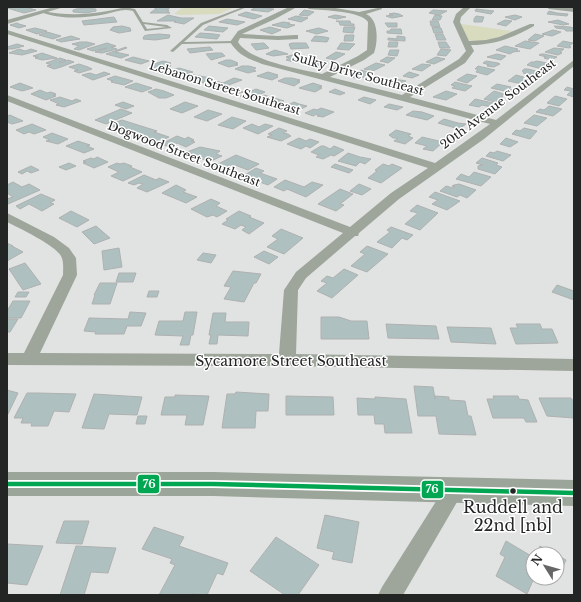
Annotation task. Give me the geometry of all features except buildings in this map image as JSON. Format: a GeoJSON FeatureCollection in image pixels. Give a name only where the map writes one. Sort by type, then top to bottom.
{"type":"FeatureCollection","features":[{"type":"Feature","properties":{"kind":"main road"},"geometry":{"type":"LineString","coordinates":[[7,484],[213,484],[574,493]]}},
{"type":"Feature","properties":{"kind":"street"},"geometry":{"type":"LineString","coordinates":[[7,22],[43,10],[60,7]]}},
{"type":"Feature","properties":{"kind":"street"},"geometry":{"type":"LineString","coordinates":[[235,39],[240,32],[294,7]]}},
{"type":"Feature","properties":{"kind":"street"},"geometry":{"type":"LineString","coordinates":[[309,7],[367,16],[371,21],[371,51],[361,58],[323,77]]}},
{"type":"Feature","properties":{"kind":"street"},"geometry":{"type":"LineString","coordinates":[[403,98],[462,61],[470,51],[468,43],[456,22],[457,18],[468,7]]}},
{"type":"Feature","properties":{"kind":"street"},"geometry":{"type":"LineString","coordinates":[[549,7],[574,10]]}},
{"type":"Feature","properties":{"kind":"street"},"geometry":{"type":"LineString","coordinates":[[358,14],[380,8]]}},
{"type":"Feature","properties":{"kind":"street"},"geometry":{"type":"LineString","coordinates":[[468,43],[499,41],[532,25]]}},
{"type":"Feature","properties":{"kind":"street","name":"Lebanon Street Southeast"},"geometry":{"type":"LineString","coordinates":[[7,32],[436,167]]}},
{"type":"Feature","properties":{"kind":"street"},"geometry":{"type":"LineString","coordinates":[[235,39],[295,37]]}},
{"type":"Feature","properties":{"kind":"street","name":"Sulky Drive Southeast"},"geometry":{"type":"LineString","coordinates":[[235,39],[240,51],[254,58],[498,123]]}},
{"type":"Feature","properties":{"kind":"street","name":"20th Avenue Southeast"},"geometry":{"type":"LineString","coordinates":[[287,360],[291,290],[301,276],[395,196],[498,123],[574,62]]}},
{"type":"Feature","properties":{"kind":"street","name":"Dogwood Street Southeast"},"geometry":{"type":"LineString","coordinates":[[7,98],[352,233]]}},
{"type":"Feature","properties":{"kind":"street"},"geometry":{"type":"LineString","coordinates":[[7,217],[57,245],[67,255],[69,265],[70,275],[29,359]]}},
{"type":"Feature","properties":{"kind":"street","name":"Sycamore Street Southeast"},"geometry":{"type":"LineString","coordinates":[[7,359],[287,360],[574,365]]}},
{"type":"Feature","properties":{"kind":"street"},"geometry":{"type":"LineString","coordinates":[[390,595],[454,490]]}},
{"type":"Feature","properties":{"kind":"lane"},"geometry":{"type":"LineString","coordinates":[[43,10],[56,16],[84,17],[130,7]]}},
{"type":"Feature","properties":{"kind":"lane"},"geometry":{"type":"LineString","coordinates":[[172,51],[202,24],[246,7]]}},
{"type":"Feature","properties":{"kind":"lane"},"geometry":{"type":"LineString","coordinates":[[126,8],[134,10],[141,23],[146,30],[170,28],[167,26],[141,23]]}},
{"type":"Feature","properties":{"kind":"lane"},"geometry":{"type":"LineString","coordinates":[[180,43],[235,39]]}},
{"type":"Feature","properties":{"kind":"green space"},"geometry":{"type":"Polygon","coordinates":[[[183,7],[235,7],[219,14],[174,14],[183,7]]]}},
{"type":"Feature","properties":{"kind":"green space"},"geometry":{"type":"Polygon","coordinates":[[[461,24],[512,31],[491,39],[474,41],[468,40],[461,24]]]}},
{"type":"Feature","properties":{"kind":"transit line","name":"76"},"geometry":{"type":"LineString","coordinates":[[7,484],[213,484],[574,493]]}},
{"type":"Feature","properties":{"kind":"place","name":"Ruddell and 22nd [nb]"},"geometry":{"type":"Point","coordinates":[513,491]}}]}
